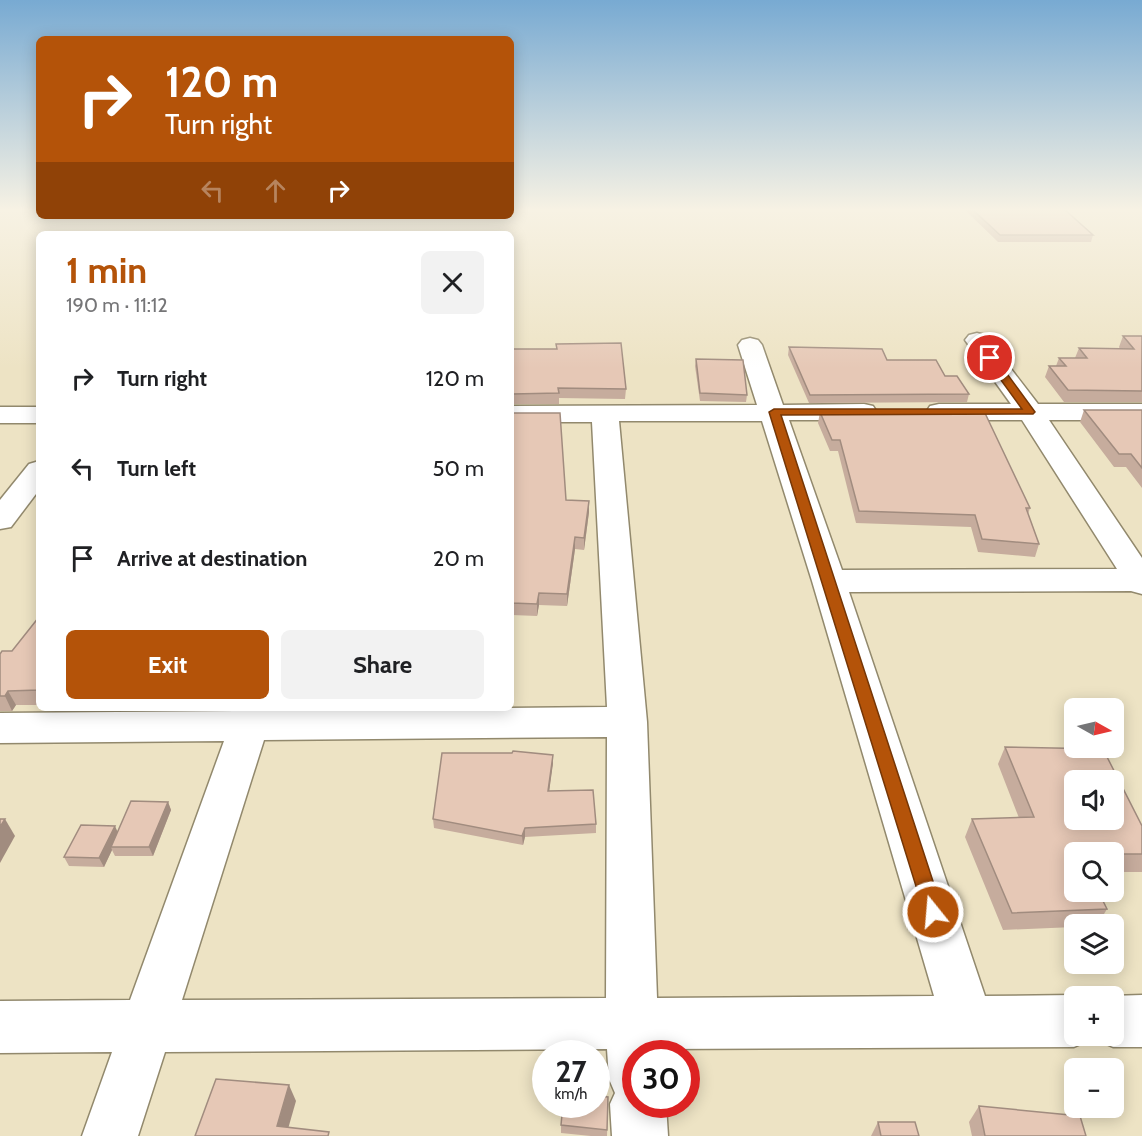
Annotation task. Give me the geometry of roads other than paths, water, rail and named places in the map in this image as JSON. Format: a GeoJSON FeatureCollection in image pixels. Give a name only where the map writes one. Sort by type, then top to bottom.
{"type":"FeatureCollection","features":[{"type":"Feature","properties":{"kind":"street"},"geometry":{"type":"LineString","coordinates":[[977,340],[1030,412],[1141,581]]}},
{"type":"Feature","properties":{"kind":"street"},"geometry":{"type":"LineString","coordinates":[[750,345],[829,581],[968,1022]]}},
{"type":"Feature","properties":{"kind":"street"},"geometry":{"type":"LineString","coordinates":[[514,414],[1142,412]]}},
{"type":"Feature","properties":{"kind":"street"},"geometry":{"type":"LineString","coordinates":[[605,414],[627,722],[633,1040]]}},
{"type":"Feature","properties":{"kind":"street"},"geometry":{"type":"LineString","coordinates":[[0,415],[36,415]]}},
{"type":"Feature","properties":{"kind":"street"},"geometry":{"type":"LineString","coordinates":[[0,520],[36,474]]}},
{"type":"Feature","properties":{"kind":"street"},"geometry":{"type":"LineString","coordinates":[[829,581],[1141,581]]}},
{"type":"Feature","properties":{"kind":"street"},"geometry":{"type":"LineString","coordinates":[[0,728],[252,717],[627,722]]}},
{"type":"Feature","properties":{"kind":"street"},"geometry":{"type":"LineString","coordinates":[[110,1136],[145,1027],[252,717]]}},
{"type":"Feature","properties":{"kind":"street"},"geometry":{"type":"LineString","coordinates":[[1124,1021],[1142,1021]]}},
{"type":"Feature","properties":{"kind":"street"},"geometry":{"type":"LineString","coordinates":[[0,1028],[1064,1022]]}},
{"type":"Feature","properties":{"kind":"street"},"geometry":{"type":"LineString","coordinates":[[639,1118],[640,1136]]}}]}
